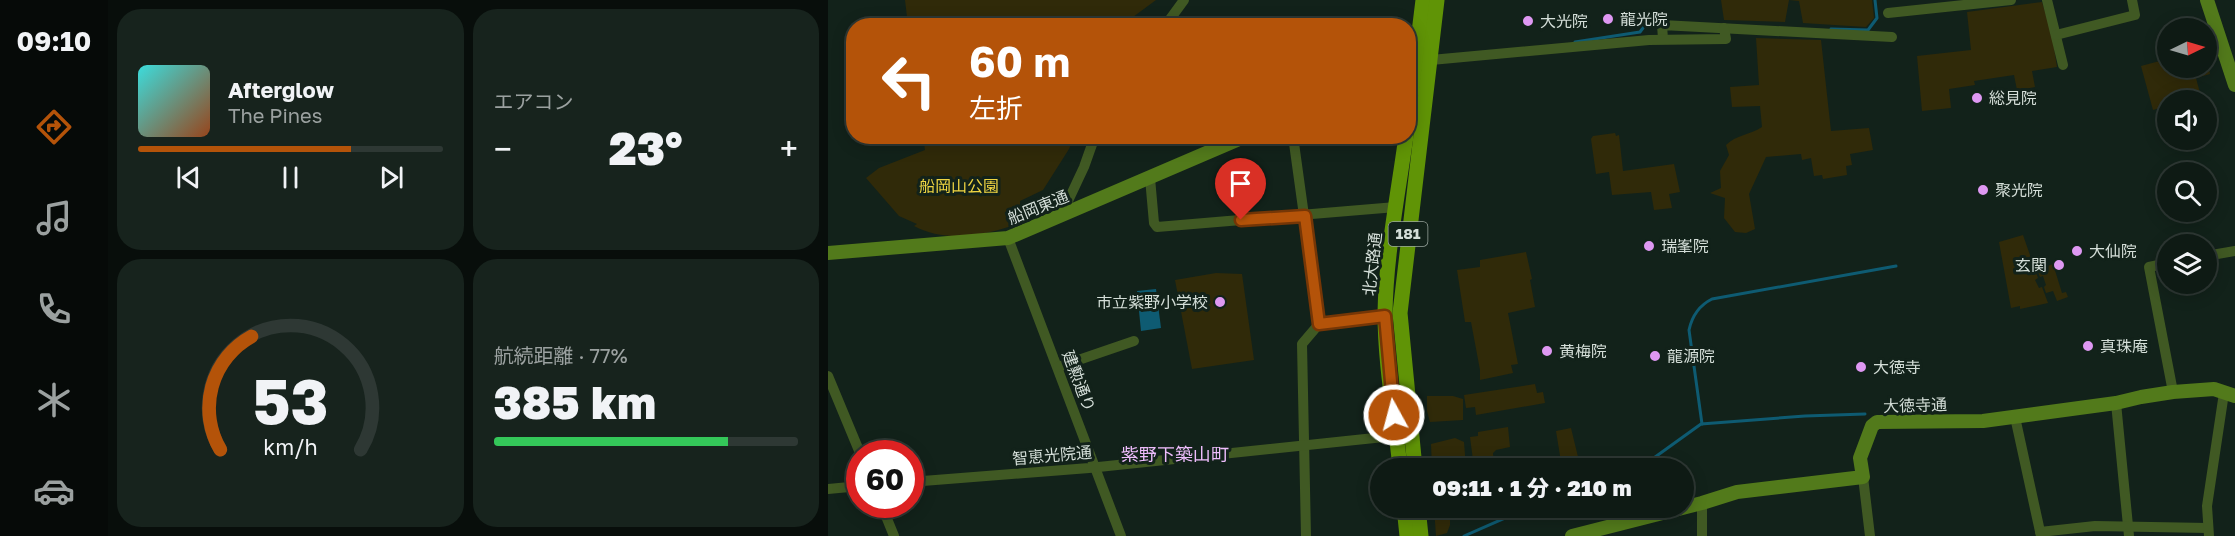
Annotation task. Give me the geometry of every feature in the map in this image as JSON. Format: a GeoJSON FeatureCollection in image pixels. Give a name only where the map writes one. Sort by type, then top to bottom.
{"type":"FeatureCollection","features":[{"type":"Feature","properties":{"kind":"main road"},"geometry":{"type":"LineString","coordinates":[[1416,43],[1423,0]]}},
{"type":"Feature","properties":{"kind":"main road","name":"北大路通"},"geometry":{"type":"LineString","coordinates":[[1401,458],[1404,435],[1400,313],[1416,161],[1431,60],[1437,0]]}},
{"type":"Feature","properties":{"kind":"main road","name":"北大路通"},"geometry":{"type":"LineString","coordinates":[[1405,144],[1385,316],[1389,374],[1411,458]]}},
{"type":"Feature","properties":{"kind":"main road"},"geometry":{"type":"LineString","coordinates":[[1405,518],[1407,536]]}},
{"type":"Feature","properties":{"kind":"main road"},"geometry":{"type":"LineString","coordinates":[[1419,518],[1421,536]]}},
{"type":"Feature","properties":{"kind":"street"},"geometry":{"type":"LineString","coordinates":[[1171,18],[1184,0]]}},
{"type":"Feature","properties":{"kind":"street"},"geometry":{"type":"LineString","coordinates":[[1888,13],[2012,0]]}},
{"type":"Feature","properties":{"kind":"street"},"geometry":{"type":"LineString","coordinates":[[2047,0],[2063,65]]}},
{"type":"Feature","properties":{"kind":"street"},"geometry":{"type":"LineString","coordinates":[[2056,34],[2135,15],[2132,0]]}},
{"type":"Feature","properties":{"kind":"street"},"geometry":{"type":"LineString","coordinates":[[2207,0],[2235,85]]}},
{"type":"Feature","properties":{"kind":"street"},"geometry":{"type":"LineString","coordinates":[[1663,39],[1662,25],[1701,27],[1725,33],[1892,37]]}},
{"type":"Feature","properties":{"kind":"street"},"geometry":{"type":"LineString","coordinates":[[1701,27],[1702,40]]}},
{"type":"Feature","properties":{"kind":"street"},"geometry":{"type":"LineString","coordinates":[[1416,66],[1431,60],[1663,39],[1702,40],[1725,33]]}},
{"type":"Feature","properties":{"kind":"street"},"geometry":{"type":"LineString","coordinates":[[1061,216],[1092,144]]}},
{"type":"Feature","properties":{"kind":"street","name":"船岡東通"},"geometry":{"type":"LineString","coordinates":[[828,253],[1008,238],[1228,144]]}},
{"type":"Feature","properties":{"kind":"street"},"geometry":{"type":"LineString","coordinates":[[1294,144],[1319,324]]}},
{"type":"Feature","properties":{"kind":"street"},"geometry":{"type":"LineString","coordinates":[[1150,178],[1154,223],[1157,227],[1396,207]]}},
{"type":"Feature","properties":{"kind":"street","name":"建勲通り"},"geometry":{"type":"LineString","coordinates":[[1008,238],[1121,536]]}},
{"type":"Feature","properties":{"kind":"street"},"geometry":{"type":"LineString","coordinates":[[2217,254],[2235,251]]}},
{"type":"Feature","properties":{"kind":"street"},"geometry":{"type":"LineString","coordinates":[[2157,265],[2149,267],[2173,392]]}},
{"type":"Feature","properties":{"kind":"street"},"geometry":{"type":"LineString","coordinates":[[1306,536],[1302,344],[1319,324],[1385,316]]}},
{"type":"Feature","properties":{"kind":"street"},"geometry":{"type":"LineString","coordinates":[[1058,367],[1134,340]]}},
{"type":"Feature","properties":{"kind":"street"},"geometry":{"type":"LineString","coordinates":[[828,376],[855,440]]}},
{"type":"Feature","properties":{"kind":"street","name":"大徳寺通"},"geometry":{"type":"LineString","coordinates":[[1863,477],[1860,458],[1872,426],[1877,422],[1983,421],[2116,403],[2173,392],[2214,389],[2229,394]]}},
{"type":"Feature","properties":{"kind":"street"},"geometry":{"type":"LineString","coordinates":[[2014,417],[2041,534],[2095,526],[2128,532],[2209,532],[2207,506],[2229,394]]}},
{"type":"Feature","properties":{"kind":"street"},"geometry":{"type":"LineString","coordinates":[[2116,403],[2128,532]]}},
{"type":"Feature","properties":{"kind":"street","name":"智恵光院通"},"geometry":{"type":"LineString","coordinates":[[924,481],[1404,435]]}},
{"type":"Feature","properties":{"kind":"street"},"geometry":{"type":"LineString","coordinates":[[1572,536],[1737,492],[1863,477],[1870,536]]}},
{"type":"Feature","properties":{"kind":"street"},"geometry":{"type":"LineString","coordinates":[[828,489],[846,487]]}},
{"type":"Feature","properties":{"kind":"street"},"geometry":{"type":"LineString","coordinates":[[1702,503],[1702,536]]}},
{"type":"Feature","properties":{"kind":"street"},"geometry":{"type":"LineString","coordinates":[[887,518],[894,536]]}},
{"type":"Feature","properties":{"kind":"green space"},"geometry":{"type":"Polygon","coordinates":[[[905,0],[1156,0],[1132,18],[907,18],[905,0]]]}},
{"type":"Feature","properties":{"kind":"green space"},"geometry":{"type":"Polygon","coordinates":[[[1721,0],[1789,0],[1785,22],[1724,20],[1721,0]]]}},
{"type":"Feature","properties":{"kind":"green space"},"geometry":{"type":"Polygon","coordinates":[[[1789,0],[1872,0],[1874,18],[1866,27],[1803,23],[1799,1],[1789,0]]]}},
{"type":"Feature","properties":{"kind":"green space"},"geometry":{"type":"Polygon","coordinates":[[[2042,2],[2052,35],[2057,67],[2032,71],[2035,87],[2017,90],[2014,75],[1974,81],[1975,85],[1949,89],[1951,108],[1922,111],[1917,56],[1971,50],[1967,12],[2042,2]]]}},
{"type":"Feature","properties":{"kind":"green space"},"geometry":{"type":"Polygon","coordinates":[[[1756,38],[1821,40],[1831,131],[1869,128],[1873,150],[1850,154],[1852,165],[1846,166],[1847,175],[1823,179],[1822,175],[1814,176],[1811,158],[1802,160],[1801,154],[1766,157],[1749,194],[1755,229],[1746,233],[1735,232],[1724,218],[1725,198],[1710,193],[1721,188],[1720,171],[1729,155],[1726,145],[1762,127],[1760,106],[1732,107],[1730,87],[1759,85],[1756,38]]]}},
{"type":"Feature","properties":{"kind":"green space"},"geometry":{"type":"Polygon","coordinates":[[[2157,62],[2157,78],[2196,78],[2199,90],[2157,90],[2157,109],[2153,110],[2141,66],[2157,62]]]}},
{"type":"Feature","properties":{"kind":"green space"},"geometry":{"type":"Polygon","coordinates":[[[1615,133],[1616,136],[1619,135],[1623,171],[1674,164],[1680,192],[1669,194],[1672,208],[1654,210],[1651,192],[1612,195],[1609,172],[1596,174],[1591,139],[1593,136],[1615,133]]]}},
{"type":"Feature","properties":{"kind":"green space","name":"船岡山公園"},"geometry":{"type":"Polygon","coordinates":[[[924,144],[1071,144],[1043,190],[1020,201],[1024,221],[969,236],[940,235],[914,226],[917,224],[899,216],[866,178],[879,168],[925,150],[924,144]]]}},
{"type":"Feature","properties":{"kind":"green space"},"geometry":{"type":"Polygon","coordinates":[[[2023,235],[2038,278],[2035,280],[2039,288],[2042,287],[2048,303],[2020,309],[2020,306],[2011,308],[1999,242],[2023,235]]]}},
{"type":"Feature","properties":{"kind":"green space"},"geometry":{"type":"Polygon","coordinates":[[[1526,252],[1535,307],[1508,313],[1518,364],[1511,365],[1513,373],[1480,380],[1471,322],[1465,322],[1457,270],[1480,267],[1480,260],[1526,252]]]}},
{"type":"Feature","properties":{"kind":"green space"},"geometry":{"type":"Polygon","coordinates":[[[2053,264],[2062,293],[2066,292],[2068,297],[2057,301],[2053,291],[2046,293],[2043,276],[2040,277],[2037,270],[2053,264]]]}},
{"type":"Feature","properties":{"kind":"green space"},"geometry":{"type":"Polygon","coordinates":[[[1216,273],[1242,274],[1254,360],[1192,369],[1175,280],[1216,273]]]}},
{"type":"Feature","properties":{"kind":"green space"},"geometry":{"type":"Polygon","coordinates":[[[1535,384],[1537,393],[1543,392],[1545,403],[1476,415],[1475,407],[1466,408],[1464,395],[1535,384]]]}},
{"type":"Feature","properties":{"kind":"green space"},"geometry":{"type":"Polygon","coordinates":[[[1427,396],[1453,396],[1463,399],[1463,420],[1430,422],[1427,396]]]}},
{"type":"Feature","properties":{"kind":"green space"},"geometry":{"type":"Polygon","coordinates":[[[1508,427],[1510,447],[1496,450],[1493,453],[1493,458],[1473,458],[1470,437],[1478,436],[1478,432],[1508,427]]]}},
{"type":"Feature","properties":{"kind":"green space"},"geometry":{"type":"Polygon","coordinates":[[[1571,428],[1578,458],[1560,458],[1556,431],[1571,428]]]}},
{"type":"Feature","properties":{"kind":"green space"},"geometry":{"type":"Polygon","coordinates":[[[1455,438],[1464,442],[1465,458],[1432,458],[1431,444],[1455,438]]]}},
{"type":"Feature","properties":{"kind":"green space"},"geometry":{"type":"Polygon","coordinates":[[[1435,518],[1450,518],[1447,533],[1436,536],[1435,518]]]}},
{"type":"Feature","properties":{"kind":"water"},"geometry":{"type":"Polygon","coordinates":[[[1156,289],[1161,328],[1141,331],[1137,291],[1156,289]]]}},
{"type":"Feature","properties":{"kind":"waterway"},"geometry":{"type":"LineString","coordinates":[[1831,29],[1868,30],[1877,18],[1875,0]]}},
{"type":"Feature","properties":{"kind":"waterway"},"geometry":{"type":"LineString","coordinates":[[1575,42],[1640,32],[1648,21],[1663,21]]}},
{"type":"Feature","properties":{"kind":"waterway"},"geometry":{"type":"LineString","coordinates":[[1702,424],[1689,330],[1694,316],[1704,304],[1712,299],[1896,266]]}},
{"type":"Feature","properties":{"kind":"waterway"},"geometry":{"type":"LineString","coordinates":[[1654,458],[1701,424],[1865,414]]}},
{"type":"Feature","properties":{"kind":"waterway"},"geometry":{"type":"LineString","coordinates":[[1464,536],[1505,518]]}},
{"type":"Feature","properties":{"kind":"place","name":"龍光院"},"geometry":{"type":"Point","coordinates":[1608,19]}},
{"type":"Feature","properties":{"kind":"place","name":"大光院"},"geometry":{"type":"Point","coordinates":[1528,21]}},
{"type":"Feature","properties":{"kind":"place","name":"総見院"},"geometry":{"type":"Point","coordinates":[1977,98]}},
{"type":"Feature","properties":{"kind":"place","name":"聚光院"},"geometry":{"type":"Point","coordinates":[1983,190]}},
{"type":"Feature","properties":{"kind":"place","name":"瑞峯院"},"geometry":{"type":"Point","coordinates":[1649,246]}},
{"type":"Feature","properties":{"kind":"place","name":"大仙院"},"geometry":{"type":"Point","coordinates":[2077,251]}},
{"type":"Feature","properties":{"kind":"place","name":"玄関"},"geometry":{"type":"Point","coordinates":[2059,265]}},
{"type":"Feature","properties":{"kind":"place","name":"市立紫野小学校"},"geometry":{"type":"Point","coordinates":[1220,302]}},
{"type":"Feature","properties":{"kind":"place","name":"真珠庵"},"geometry":{"type":"Point","coordinates":[2088,346]}},
{"type":"Feature","properties":{"kind":"place","name":"黄梅院"},"geometry":{"type":"Point","coordinates":[1547,351]}},
{"type":"Feature","properties":{"kind":"place","name":"龍源院"},"geometry":{"type":"Point","coordinates":[1655,356]}},
{"type":"Feature","properties":{"kind":"place","name":"大徳寺"},"geometry":{"type":"Point","coordinates":[1861,367]}},
{"type":"Feature","properties":{"kind":"district","name":"紫野下築山町"},"geometry":{"type":"Point","coordinates":[1175,455]}},
{"type":"Feature","properties":{"kind":"route"},"geometry":{"type":"LineString","coordinates":[[1241,220],[1305,216],[1319,324],[1385,316],[1394,415]]}}]}
